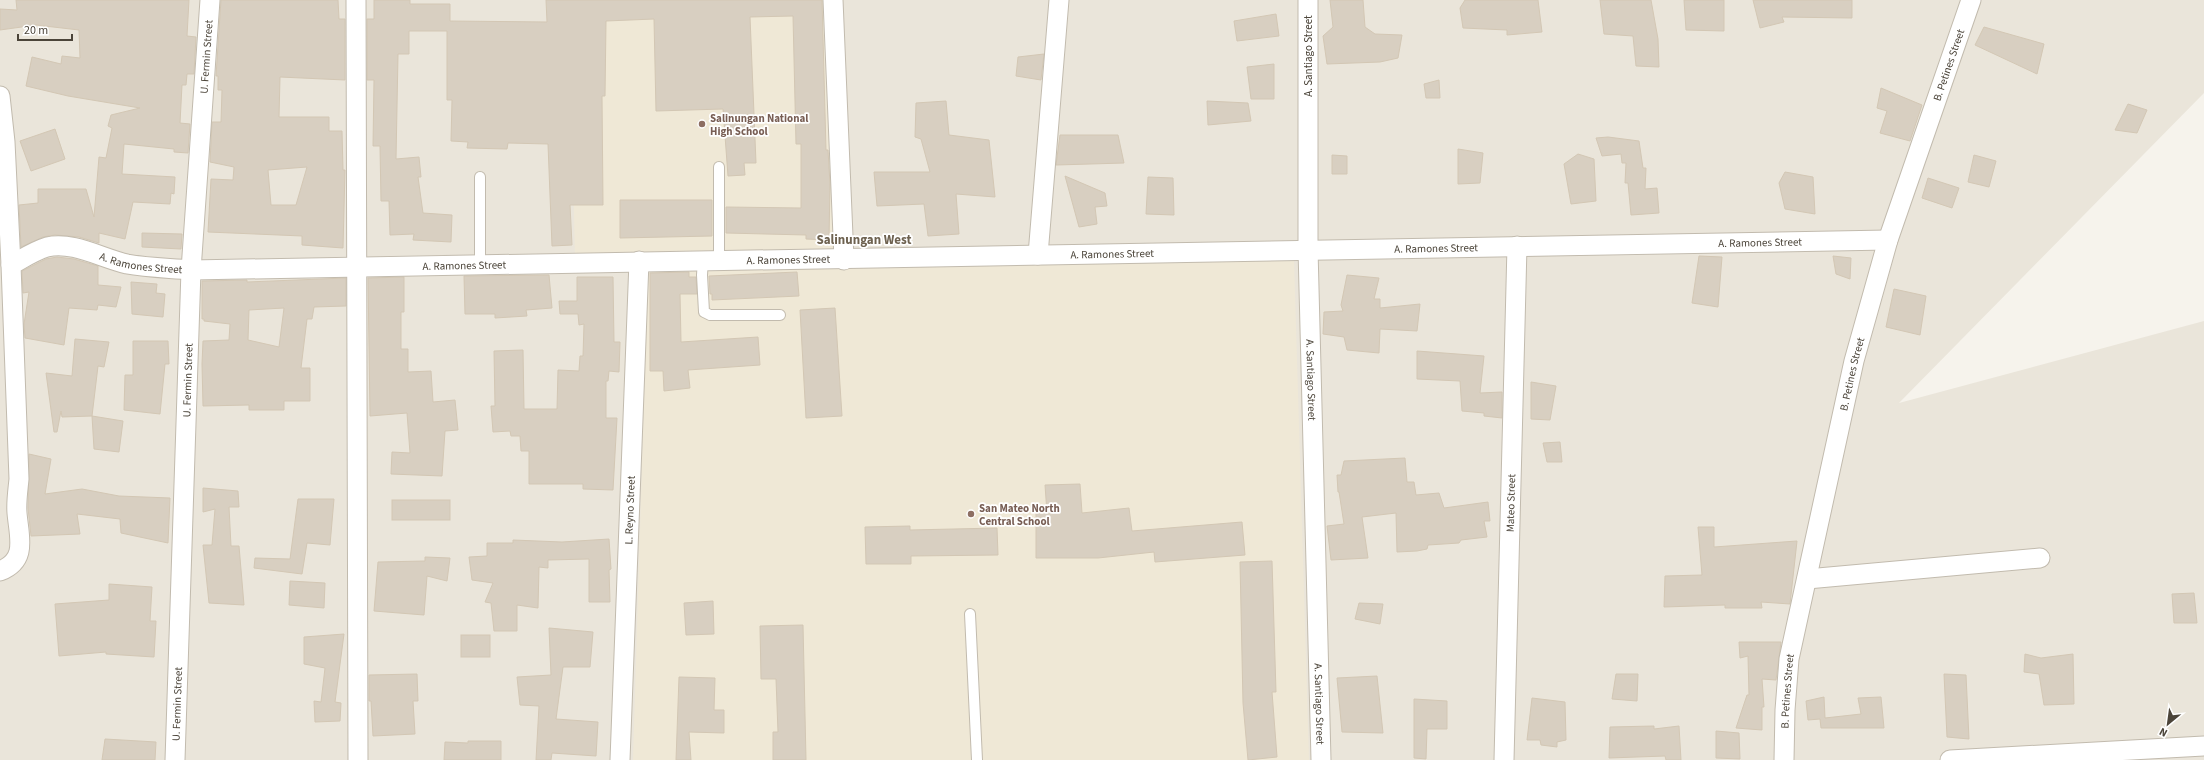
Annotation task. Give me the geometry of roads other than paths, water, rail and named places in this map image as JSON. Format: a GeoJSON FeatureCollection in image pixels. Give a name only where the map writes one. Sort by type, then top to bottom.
{"type":"FeatureCollection","features":[{"type":"Feature","properties":{"kind":"street","name":"U. Fermin Street"},"geometry":{"type":"LineString","coordinates":[[175,760],[191,270],[210,0]]}},
{"type":"Feature","properties":{"kind":"street"},"geometry":{"type":"LineString","coordinates":[[356,0],[358,760]]}},
{"type":"Feature","properties":{"kind":"street"},"geometry":{"type":"LineString","coordinates":[[833,0],[844,260]]}},
{"type":"Feature","properties":{"kind":"street"},"geometry":{"type":"LineString","coordinates":[[1038,255],[1059,0]]}},
{"type":"Feature","properties":{"kind":"street","name":"A. Santiago Street"},"geometry":{"type":"LineString","coordinates":[[1308,0],[1308,249],[1321,760]]}},
{"type":"Feature","properties":{"kind":"street","name":"B. Petines Street"},"geometry":{"type":"LineString","coordinates":[[1784,760],[1785,710],[1789,659],[1854,361],[1888,240],[1971,0]]}},
{"type":"Feature","properties":{"kind":"street"},"geometry":{"type":"LineString","coordinates":[[0,96],[11,265],[19,479],[17,511],[20,549],[18,558],[13,565],[0,571]]}},
{"type":"Feature","properties":{"kind":"street","name":"A. Ramones Street"},"geometry":{"type":"LineString","coordinates":[[11,265],[33,252],[48,247],[65,247],[134,265],[191,270],[639,261],[844,260],[1308,249],[1888,240]]}},
{"type":"Feature","properties":{"kind":"street","name":"Mateo Street"},"geometry":{"type":"LineString","coordinates":[[1504,760],[1517,246]]}},
{"type":"Feature","properties":{"kind":"street","name":"L. Reyno Street"},"geometry":{"type":"LineString","coordinates":[[620,760],[639,261]]}},
{"type":"Feature","properties":{"kind":"street"},"geometry":{"type":"LineString","coordinates":[[1807,579],[2040,558]]}},
{"type":"Feature","properties":{"kind":"street"},"geometry":{"type":"LineString","coordinates":[[1950,760],[2204,746]]}},
{"type":"Feature","properties":{"kind":"lane"},"geometry":{"type":"LineString","coordinates":[[719,167],[711,260],[702,275],[704,312],[710,316],[780,315]]}},
{"type":"Feature","properties":{"kind":"lane"},"geometry":{"type":"LineString","coordinates":[[480,177],[480,264]]}},
{"type":"Feature","properties":{"kind":"lane"},"geometry":{"type":"LineString","coordinates":[[970,614],[977,760]]}},
{"type":"Feature","properties":{"kind":"place","name":"Salinungan National High School"},"geometry":{"type":"Point","coordinates":[702,124]}},
{"type":"Feature","properties":{"kind":"place","name":"San Mateo North Central School"},"geometry":{"type":"Point","coordinates":[971,514]}},
{"type":"Feature","properties":{"kind":"district","name":"Salinungan West"},"geometry":{"type":"Point","coordinates":[864,240]}}]}
